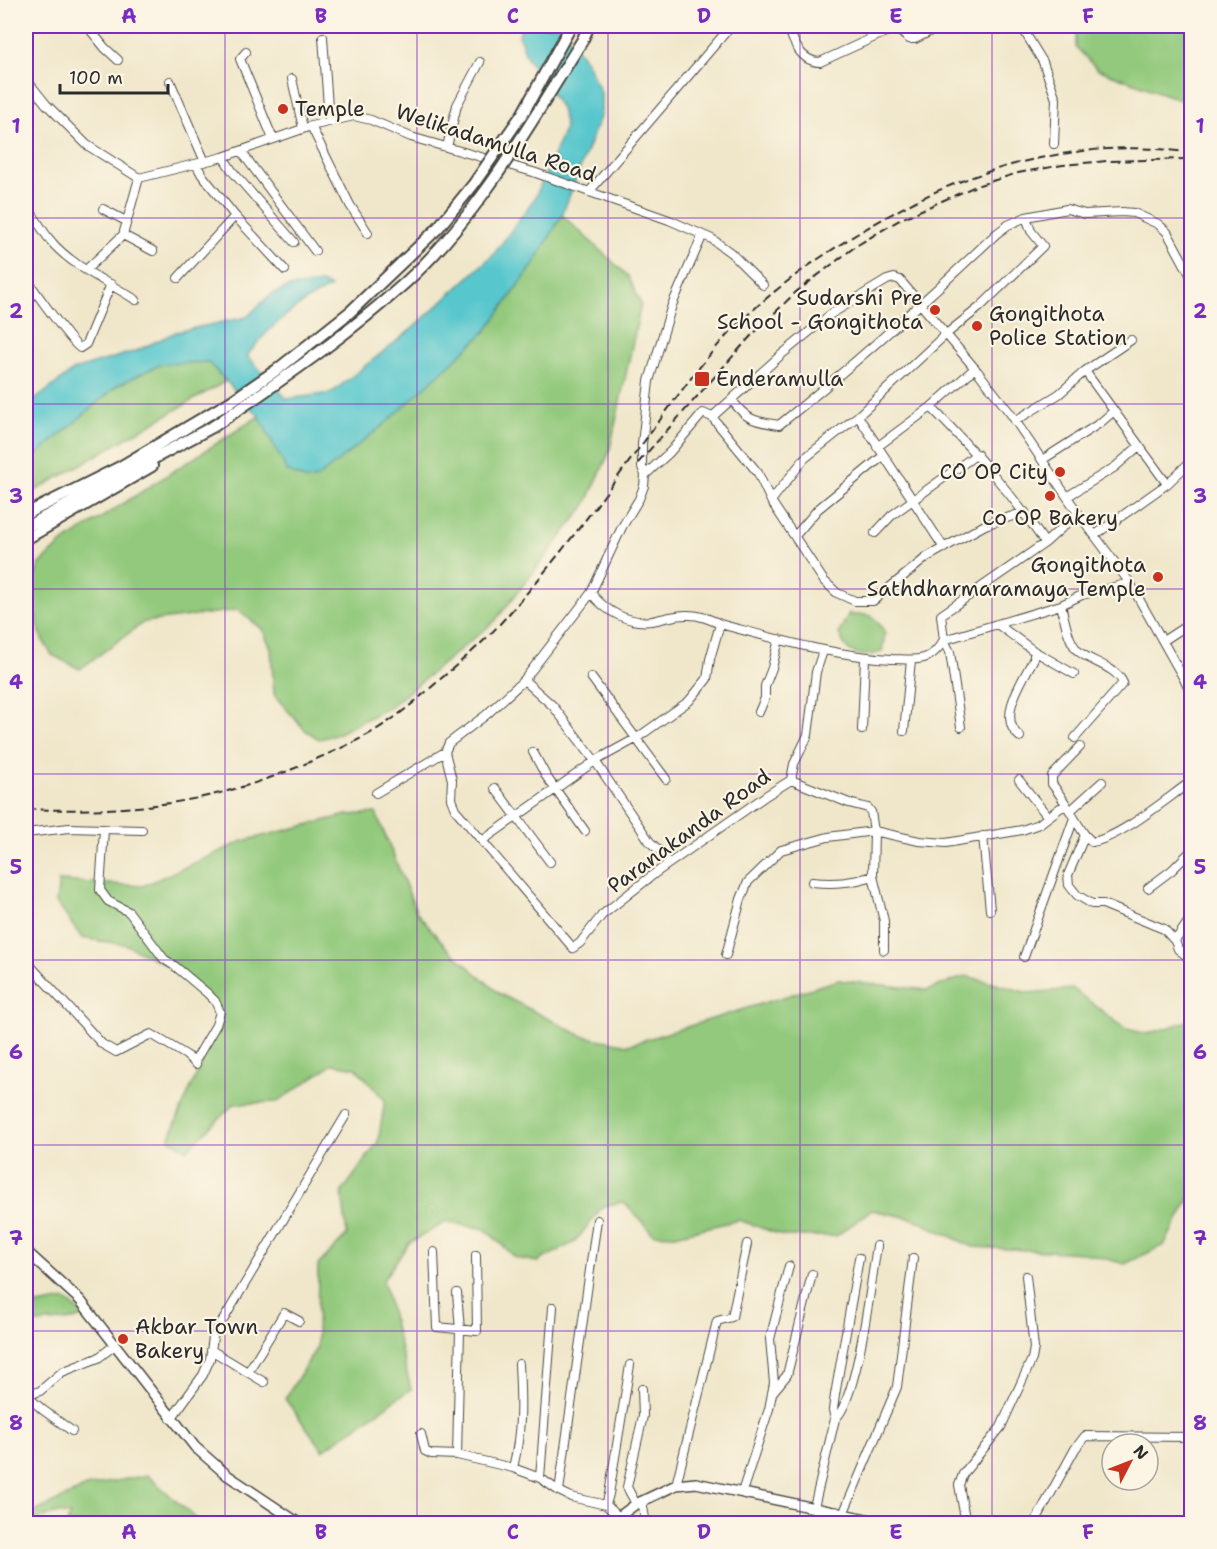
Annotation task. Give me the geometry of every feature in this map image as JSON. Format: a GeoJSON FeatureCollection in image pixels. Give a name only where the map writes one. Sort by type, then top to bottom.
{"type":"FeatureCollection","features":[{"type":"Feature","properties":{"kind":"highway"},"geometry":{"type":"LineString","coordinates":[[26,532],[214,426],[278,369],[350,312],[437,229],[473,185],[523,113],[571,26]]}},
{"type":"Feature","properties":{"kind":"highway"},"geometry":{"type":"LineString","coordinates":[[26,514],[120,467],[290,374],[406,282],[446,239],[489,187],[582,41],[589,26]]}},
{"type":"Feature","properties":{"kind":"highway"},"geometry":{"type":"LineString","coordinates":[[26,527],[214,426]]}},
{"type":"Feature","properties":{"kind":"highway"},"geometry":{"type":"LineString","coordinates":[[26,546],[82,514],[184,444]]}},
{"type":"Feature","properties":{"kind":"highway"},"geometry":{"type":"LineString","coordinates":[[26,539],[151,467]]}},
{"type":"Feature","properties":{"kind":"main road"},"geometry":{"type":"LineString","coordinates":[[26,1251],[80,1300],[195,1447],[227,1475],[297,1523]]}},
{"type":"Feature","properties":{"kind":"main road"},"geometry":{"type":"LineString","coordinates":[[613,1522],[639,1503],[676,1485],[696,1483],[890,1524]]}},
{"type":"Feature","properties":{"kind":"street"},"geometry":{"type":"LineString","coordinates":[[87,26],[118,60]]}},
{"type":"Feature","properties":{"kind":"street"},"geometry":{"type":"LineString","coordinates":[[589,192],[731,26]]}},
{"type":"Feature","properties":{"kind":"street"},"geometry":{"type":"LineString","coordinates":[[788,26],[791,37],[803,56],[810,62],[820,62],[890,30],[892,26],[909,39],[915,39],[941,26]]}},
{"type":"Feature","properties":{"kind":"street"},"geometry":{"type":"LineString","coordinates":[[1021,26],[1043,62],[1056,99],[1054,144]]}},
{"type":"Feature","properties":{"kind":"street"},"geometry":{"type":"LineString","coordinates":[[323,37],[329,121]]}},
{"type":"Feature","properties":{"kind":"street"},"geometry":{"type":"LineString","coordinates":[[246,52],[240,59],[273,139]]}},
{"type":"Feature","properties":{"kind":"street"},"geometry":{"type":"LineString","coordinates":[[447,147],[457,105],[480,62]]}},
{"type":"Feature","properties":{"kind":"street"},"geometry":{"type":"LineString","coordinates":[[26,79],[46,104],[87,145],[139,178],[123,235],[86,270]]}},
{"type":"Feature","properties":{"kind":"street"},"geometry":{"type":"LineString","coordinates":[[292,79],[307,127],[368,233]]}},
{"type":"Feature","properties":{"kind":"street"},"geometry":{"type":"LineString","coordinates":[[170,81],[201,163],[202,175],[235,216],[285,270]]}},
{"type":"Feature","properties":{"kind":"street","name":"Welikadamulla Road"},"geometry":{"type":"LineString","coordinates":[[139,178],[223,158],[307,127],[354,116],[371,120],[411,137],[533,172],[669,220],[712,239],[731,253],[763,285]]}},
{"type":"Feature","properties":{"kind":"street"},"geometry":{"type":"LineString","coordinates":[[242,151],[315,251]]}},
{"type":"Feature","properties":{"kind":"street"},"geometry":{"type":"LineString","coordinates":[[223,158],[294,242]]}},
{"type":"Feature","properties":{"kind":"street"},"geometry":{"type":"LineString","coordinates":[[26,206],[51,242],[86,270],[136,300]]}},
{"type":"Feature","properties":{"kind":"street"},"geometry":{"type":"LineString","coordinates":[[103,209],[126,221]]}},
{"type":"Feature","properties":{"kind":"street"},"geometry":{"type":"LineString","coordinates":[[732,400],[739,411],[752,421],[779,425],[830,384],[920,305],[996,234],[1008,225],[1026,218],[1067,209],[1085,214],[1134,213],[1158,224],[1167,232],[1191,278]]}},
{"type":"Feature","properties":{"kind":"street"},"geometry":{"type":"LineString","coordinates":[[178,278],[235,216]]}},
{"type":"Feature","properties":{"kind":"street"},"geometry":{"type":"LineString","coordinates":[[771,501],[805,458],[858,416],[945,335],[980,307],[1043,246],[1031,231],[1026,218]]}},
{"type":"Feature","properties":{"kind":"street"},"geometry":{"type":"LineString","coordinates":[[123,235],[153,251]]}},
{"type":"Feature","properties":{"kind":"street"},"geometry":{"type":"LineString","coordinates":[[645,475],[642,458],[649,381],[672,304],[701,239],[700,235]]}},
{"type":"Feature","properties":{"kind":"street"},"geometry":{"type":"LineString","coordinates":[[26,278],[75,346],[80,348],[86,344],[111,284]]}},
{"type":"Feature","properties":{"kind":"street"},"geometry":{"type":"LineString","coordinates":[[712,417],[831,314],[887,280],[894,278],[900,280],[975,368],[1130,583],[1163,641],[1188,677],[1191,696]]}},
{"type":"Feature","properties":{"kind":"street"},"geometry":{"type":"LineString","coordinates":[[1015,421],[1059,394],[1085,371],[1131,340]]}},
{"type":"Feature","properties":{"kind":"street"},"geometry":{"type":"LineString","coordinates":[[877,447],[931,407],[975,368]]}},
{"type":"Feature","properties":{"kind":"street"},"geometry":{"type":"LineString","coordinates":[[1085,371],[1167,484]]}},
{"type":"Feature","properties":{"kind":"street"},"geometry":{"type":"LineString","coordinates":[[931,407],[977,454],[1024,512],[1045,543]]}},
{"type":"Feature","properties":{"kind":"street"},"geometry":{"type":"LineString","coordinates":[[1042,460],[1100,423],[1114,411]]}},
{"type":"Feature","properties":{"kind":"street"},"geometry":{"type":"LineString","coordinates":[[376,793],[445,752],[450,744],[524,680],[591,593],[622,527],[639,499],[645,475],[670,452],[703,413],[712,417],[758,473],[771,501],[824,581],[837,593],[855,601],[873,601],[927,557],[985,525],[1024,512]]}},
{"type":"Feature","properties":{"kind":"street"},"geometry":{"type":"LineString","coordinates":[[858,416],[944,548]]}},
{"type":"Feature","properties":{"kind":"street"},"geometry":{"type":"LineString","coordinates":[[1068,496],[1115,467],[1139,446]]}},
{"type":"Feature","properties":{"kind":"street"},"geometry":{"type":"LineString","coordinates":[[874,533],[892,515],[977,454]]}},
{"type":"Feature","properties":{"kind":"street"},"geometry":{"type":"LineString","coordinates":[[795,536],[818,509],[884,456]]}},
{"type":"Feature","properties":{"kind":"street"},"geometry":{"type":"LineString","coordinates":[[1095,535],[1167,484],[1191,460]]}},
{"type":"Feature","properties":{"kind":"street"},"geometry":{"type":"LineString","coordinates":[[961,727],[950,652],[944,640],[941,615],[1045,543],[1078,513]]}},
{"type":"Feature","properties":{"kind":"street"},"geometry":{"type":"LineString","coordinates":[[591,593],[600,604],[614,614],[629,618],[649,621],[687,615],[704,617],[720,624],[823,651],[866,658],[911,660],[925,658],[938,650],[944,640],[1062,605],[1082,595],[1130,583]]}},
{"type":"Feature","properties":{"kind":"street"},"geometry":{"type":"LineString","coordinates":[[1062,605],[1070,638],[1078,650],[1114,673],[1122,679],[1123,683],[1075,738]]}},
{"type":"Feature","properties":{"kind":"street"},"geometry":{"type":"LineString","coordinates":[[1163,641],[1191,622]]}},
{"type":"Feature","properties":{"kind":"street"},"geometry":{"type":"LineString","coordinates":[[445,752],[452,780],[451,799],[455,809],[482,841],[595,760],[637,738],[689,701],[707,679],[720,624]]}},
{"type":"Feature","properties":{"kind":"street"},"geometry":{"type":"LineString","coordinates":[[997,624],[1034,651],[1074,674]]}},
{"type":"Feature","properties":{"kind":"street"},"geometry":{"type":"LineString","coordinates":[[759,712],[765,698],[765,686],[779,639]]}},
{"type":"Feature","properties":{"kind":"street"},"geometry":{"type":"LineString","coordinates":[[791,780],[794,764],[808,735],[816,672],[823,651]]}},
{"type":"Feature","properties":{"kind":"street"},"geometry":{"type":"LineString","coordinates":[[1020,737],[1014,732],[1010,721],[1010,707],[1034,658],[1034,651]]}},
{"type":"Feature","properties":{"kind":"street"},"geometry":{"type":"LineString","coordinates":[[862,730],[866,658]]}},
{"type":"Feature","properties":{"kind":"street"},"geometry":{"type":"LineString","coordinates":[[904,731],[911,660]]}},
{"type":"Feature","properties":{"kind":"street"},"geometry":{"type":"LineString","coordinates":[[591,677],[666,779]]}},
{"type":"Feature","properties":{"kind":"street"},"geometry":{"type":"LineString","coordinates":[[524,680],[553,706],[595,760],[650,842],[662,853],[668,864]]}},
{"type":"Feature","properties":{"kind":"street"},"geometry":{"type":"LineString","coordinates":[[1080,747],[1052,776],[1052,784],[1092,842],[1116,832],[1191,781]]}},
{"type":"Feature","properties":{"kind":"street"},"geometry":{"type":"LineString","coordinates":[[533,752],[546,776],[585,831]]}},
{"type":"Feature","properties":{"kind":"street","name":"Paranakanda Road"},"geometry":{"type":"LineString","coordinates":[[482,841],[573,948],[580,943],[602,915],[668,864],[791,780],[868,808],[871,812],[874,831]]}},
{"type":"Feature","properties":{"kind":"street"},"geometry":{"type":"LineString","coordinates":[[1019,780],[1048,817]]}},
{"type":"Feature","properties":{"kind":"street"},"geometry":{"type":"LineString","coordinates":[[1023,957],[1070,812],[1102,782]]}},
{"type":"Feature","properties":{"kind":"street"},"geometry":{"type":"LineString","coordinates":[[495,788],[550,862]]}},
{"type":"Feature","properties":{"kind":"street"},"geometry":{"type":"LineString","coordinates":[[726,955],[741,898],[748,882],[781,850],[828,837],[874,831],[919,841],[946,843],[1022,830],[1039,824],[1060,808],[1070,812]]}},
{"type":"Feature","properties":{"kind":"street"},"geometry":{"type":"LineString","coordinates":[[26,833],[69,828],[142,830]]}},
{"type":"Feature","properties":{"kind":"street"},"geometry":{"type":"LineString","coordinates":[[26,961],[102,1044],[116,1052],[151,1034],[196,1063],[216,1025],[220,1012],[207,993],[164,959],[129,912],[108,901],[100,890],[104,829]]}},
{"type":"Feature","properties":{"kind":"street"},"geometry":{"type":"LineString","coordinates":[[874,831],[873,876],[884,921],[884,950]]}},
{"type":"Feature","properties":{"kind":"street"},"geometry":{"type":"LineString","coordinates":[[1085,835],[1068,875],[1069,885],[1077,895],[1092,904],[1103,904],[1164,929],[1175,941],[1178,949],[1191,960]]}},
{"type":"Feature","properties":{"kind":"street"},"geometry":{"type":"LineString","coordinates":[[983,836],[990,910]]}},
{"type":"Feature","properties":{"kind":"street"},"geometry":{"type":"LineString","coordinates":[[1148,888],[1172,870],[1191,850]]}},
{"type":"Feature","properties":{"kind":"street"},"geometry":{"type":"LineString","coordinates":[[812,882],[852,883],[873,876]]}},
{"type":"Feature","properties":{"kind":"street"},"geometry":{"type":"LineString","coordinates":[[1175,941],[1191,916]]}},
{"type":"Feature","properties":{"kind":"street"},"geometry":{"type":"LineString","coordinates":[[171,1419],[203,1374],[210,1359],[213,1336],[346,1115]]}},
{"type":"Feature","properties":{"kind":"street"},"geometry":{"type":"LineString","coordinates":[[559,1491],[597,1220]]}},
{"type":"Feature","properties":{"kind":"street"},"geometry":{"type":"LineString","coordinates":[[676,1485],[717,1321],[732,1317],[747,1244]]}},
{"type":"Feature","properties":{"kind":"street"},"geometry":{"type":"LineString","coordinates":[[835,1419],[840,1415],[849,1394],[859,1358],[877,1246]]}},
{"type":"Feature","properties":{"kind":"street"},"geometry":{"type":"LineString","coordinates":[[434,1252],[437,1327],[477,1331],[476,1255]]}},
{"type":"Feature","properties":{"kind":"street"},"geometry":{"type":"LineString","coordinates":[[814,1507],[835,1419],[833,1410],[835,1395],[859,1258]]}},
{"type":"Feature","properties":{"kind":"street"},"geometry":{"type":"LineString","coordinates":[[832,1524],[840,1512],[897,1387],[913,1258]]}},
{"type":"Feature","properties":{"kind":"street"},"geometry":{"type":"LineString","coordinates":[[742,1492],[769,1409],[774,1383],[770,1339],[789,1266]]}},
{"type":"Feature","properties":{"kind":"street"},"geometry":{"type":"LineString","coordinates":[[772,1394],[787,1375],[812,1274]]}},
{"type":"Feature","properties":{"kind":"street"},"geometry":{"type":"LineString","coordinates":[[966,1524],[960,1485],[963,1474],[1001,1427],[1032,1359],[1034,1348],[1026,1276]]}},
{"type":"Feature","properties":{"kind":"street"},"geometry":{"type":"LineString","coordinates":[[457,1293],[460,1330],[458,1455]]}},
{"type":"Feature","properties":{"kind":"street"},"geometry":{"type":"LineString","coordinates":[[540,1478],[553,1307]]}},
{"type":"Feature","properties":{"kind":"street"},"geometry":{"type":"LineString","coordinates":[[248,1372],[284,1312],[299,1321]]}},
{"type":"Feature","properties":{"kind":"street"},"geometry":{"type":"LineString","coordinates":[[26,1396],[40,1391],[62,1372],[98,1358],[115,1345]]}},
{"type":"Feature","properties":{"kind":"street"},"geometry":{"type":"LineString","coordinates":[[211,1350],[264,1382]]}},
{"type":"Feature","properties":{"kind":"street"},"geometry":{"type":"LineString","coordinates":[[513,1468],[520,1441],[519,1364]]}},
{"type":"Feature","properties":{"kind":"street"},"geometry":{"type":"LineString","coordinates":[[613,1522],[606,1505],[630,1365]]}},
{"type":"Feature","properties":{"kind":"street"},"geometry":{"type":"LineString","coordinates":[[642,1389],[643,1416],[627,1487],[639,1503],[646,1524]]}},
{"type":"Feature","properties":{"kind":"street"},"geometry":{"type":"LineString","coordinates":[[26,1396],[72,1431]]}},
{"type":"Feature","properties":{"kind":"street"},"geometry":{"type":"LineString","coordinates":[[421,1434],[425,1452],[458,1455],[513,1468],[540,1478],[571,1497],[606,1505]]}},
{"type":"Feature","properties":{"kind":"street"},"geometry":{"type":"LineString","coordinates":[[1034,1524],[1075,1449],[1085,1436],[1191,1437]]}},
{"type":"Feature","properties":{"kind":"street"},"geometry":{"type":"LineString","coordinates":[[26,1512],[28,1524]]}},
{"type":"Feature","properties":{"kind":"green space"},"geometry":{"type":"Polygon","coordinates":[[[1076,26],[1191,26],[1191,104],[1097,69],[1076,47],[1076,26]]]}},
{"type":"Feature","properties":{"kind":"green space"},"geometry":{"type":"Polygon","coordinates":[[[562,215],[628,276],[641,304],[609,453],[585,506],[495,621],[391,706],[335,735],[319,739],[305,730],[274,695],[271,648],[262,629],[238,610],[144,622],[80,669],[52,655],[42,639],[28,593],[39,565],[62,543],[259,416],[287,471],[486,331],[534,264],[562,215]]]}},
{"type":"Feature","properties":{"kind":"green space"},"geometry":{"type":"Polygon","coordinates":[[[208,362],[226,381],[26,496],[26,464],[118,385],[161,364],[208,362]]]}},
{"type":"Feature","properties":{"kind":"green space"},"geometry":{"type":"Polygon","coordinates":[[[849,613],[868,615],[878,622],[885,633],[882,651],[866,655],[847,649],[839,633],[849,613]]]}},
{"type":"Feature","properties":{"kind":"green space"},"geometry":{"type":"Polygon","coordinates":[[[376,813],[417,913],[447,948],[500,994],[582,1036],[628,1045],[838,980],[928,990],[966,976],[1029,993],[1073,989],[1126,1029],[1148,1034],[1191,1020],[1191,1196],[1164,1245],[1125,1264],[1084,1253],[973,1247],[914,1219],[872,1210],[836,1236],[784,1236],[739,1220],[675,1235],[653,1234],[624,1202],[603,1206],[575,1242],[537,1262],[516,1258],[485,1229],[446,1222],[409,1243],[383,1280],[411,1389],[323,1450],[285,1399],[317,1347],[318,1265],[347,1235],[342,1192],[378,1142],[385,1100],[356,1068],[333,1064],[277,1102],[234,1104],[187,1150],[169,1139],[219,1021],[212,1002],[181,972],[127,945],[82,938],[56,902],[59,881],[143,886],[243,841],[347,815],[376,813]]]}},
{"type":"Feature","properties":{"kind":"green space"},"geometry":{"type":"Polygon","coordinates":[[[66,1300],[85,1316],[74,1320],[26,1324],[26,1303],[37,1305],[66,1300]]]}},
{"type":"Feature","properties":{"kind":"green space"},"geometry":{"type":"Polygon","coordinates":[[[147,1475],[201,1523],[67,1523],[70,1515],[58,1513],[33,1520],[33,1513],[86,1487],[147,1475]]]}},
{"type":"Feature","properties":{"kind":"water"},"geometry":{"type":"Polygon","coordinates":[[[521,26],[560,26],[586,61],[601,93],[601,114],[562,215],[534,264],[486,331],[386,423],[317,478],[307,480],[287,471],[259,416],[208,362],[161,364],[118,385],[26,464],[26,412],[32,402],[74,370],[136,351],[176,332],[247,317],[270,295],[289,287],[321,283],[331,287],[307,300],[285,316],[264,335],[247,356],[287,399],[331,393],[413,328],[494,254],[535,198],[565,128],[561,108],[526,56],[519,36],[521,26]]]}},
{"type":"Feature","properties":{"kind":"railway"},"geometry":{"type":"LineString","coordinates":[[26,809],[139,807],[209,796],[280,774],[369,734],[411,705],[491,634],[555,559],[711,353],[756,307],[799,273],[868,228],[916,201],[981,174],[1050,156],[1086,151],[1122,148],[1192,153]]}},
{"type":"Feature","properties":{"kind":"railway"},"geometry":{"type":"LineString","coordinates":[[638,463],[750,337],[796,292],[856,246],[901,219],[976,186],[1018,173],[1063,165],[1107,161],[1188,159]]}},
{"type":"Feature","properties":{"kind":"place","name":"Temple"},"geometry":{"type":"Point","coordinates":[283,109]}},
{"type":"Feature","properties":{"kind":"place","name":"Sudarshi Pre School - Gongithota"},"geometry":{"type":"Point","coordinates":[935,310]}},
{"type":"Feature","properties":{"kind":"place","name":"Gongithota Police Station"},"geometry":{"type":"Point","coordinates":[977,326]}},
{"type":"Feature","properties":{"kind":"place","name":"Enderamulla"},"geometry":{"type":"Point","coordinates":[702,379]}},
{"type":"Feature","properties":{"kind":"place","name":"CO OP City"},"geometry":{"type":"Point","coordinates":[1060,472]}},
{"type":"Feature","properties":{"kind":"place","name":"Co OP Bakery"},"geometry":{"type":"Point","coordinates":[1050,496]}},
{"type":"Feature","properties":{"kind":"place","name":"Gongithota Sathdharmaramaya Temple"},"geometry":{"type":"Point","coordinates":[1158,577]}},
{"type":"Feature","properties":{"kind":"place","name":"Akbar Town Bakery"},"geometry":{"type":"Point","coordinates":[123,1339]}}]}
